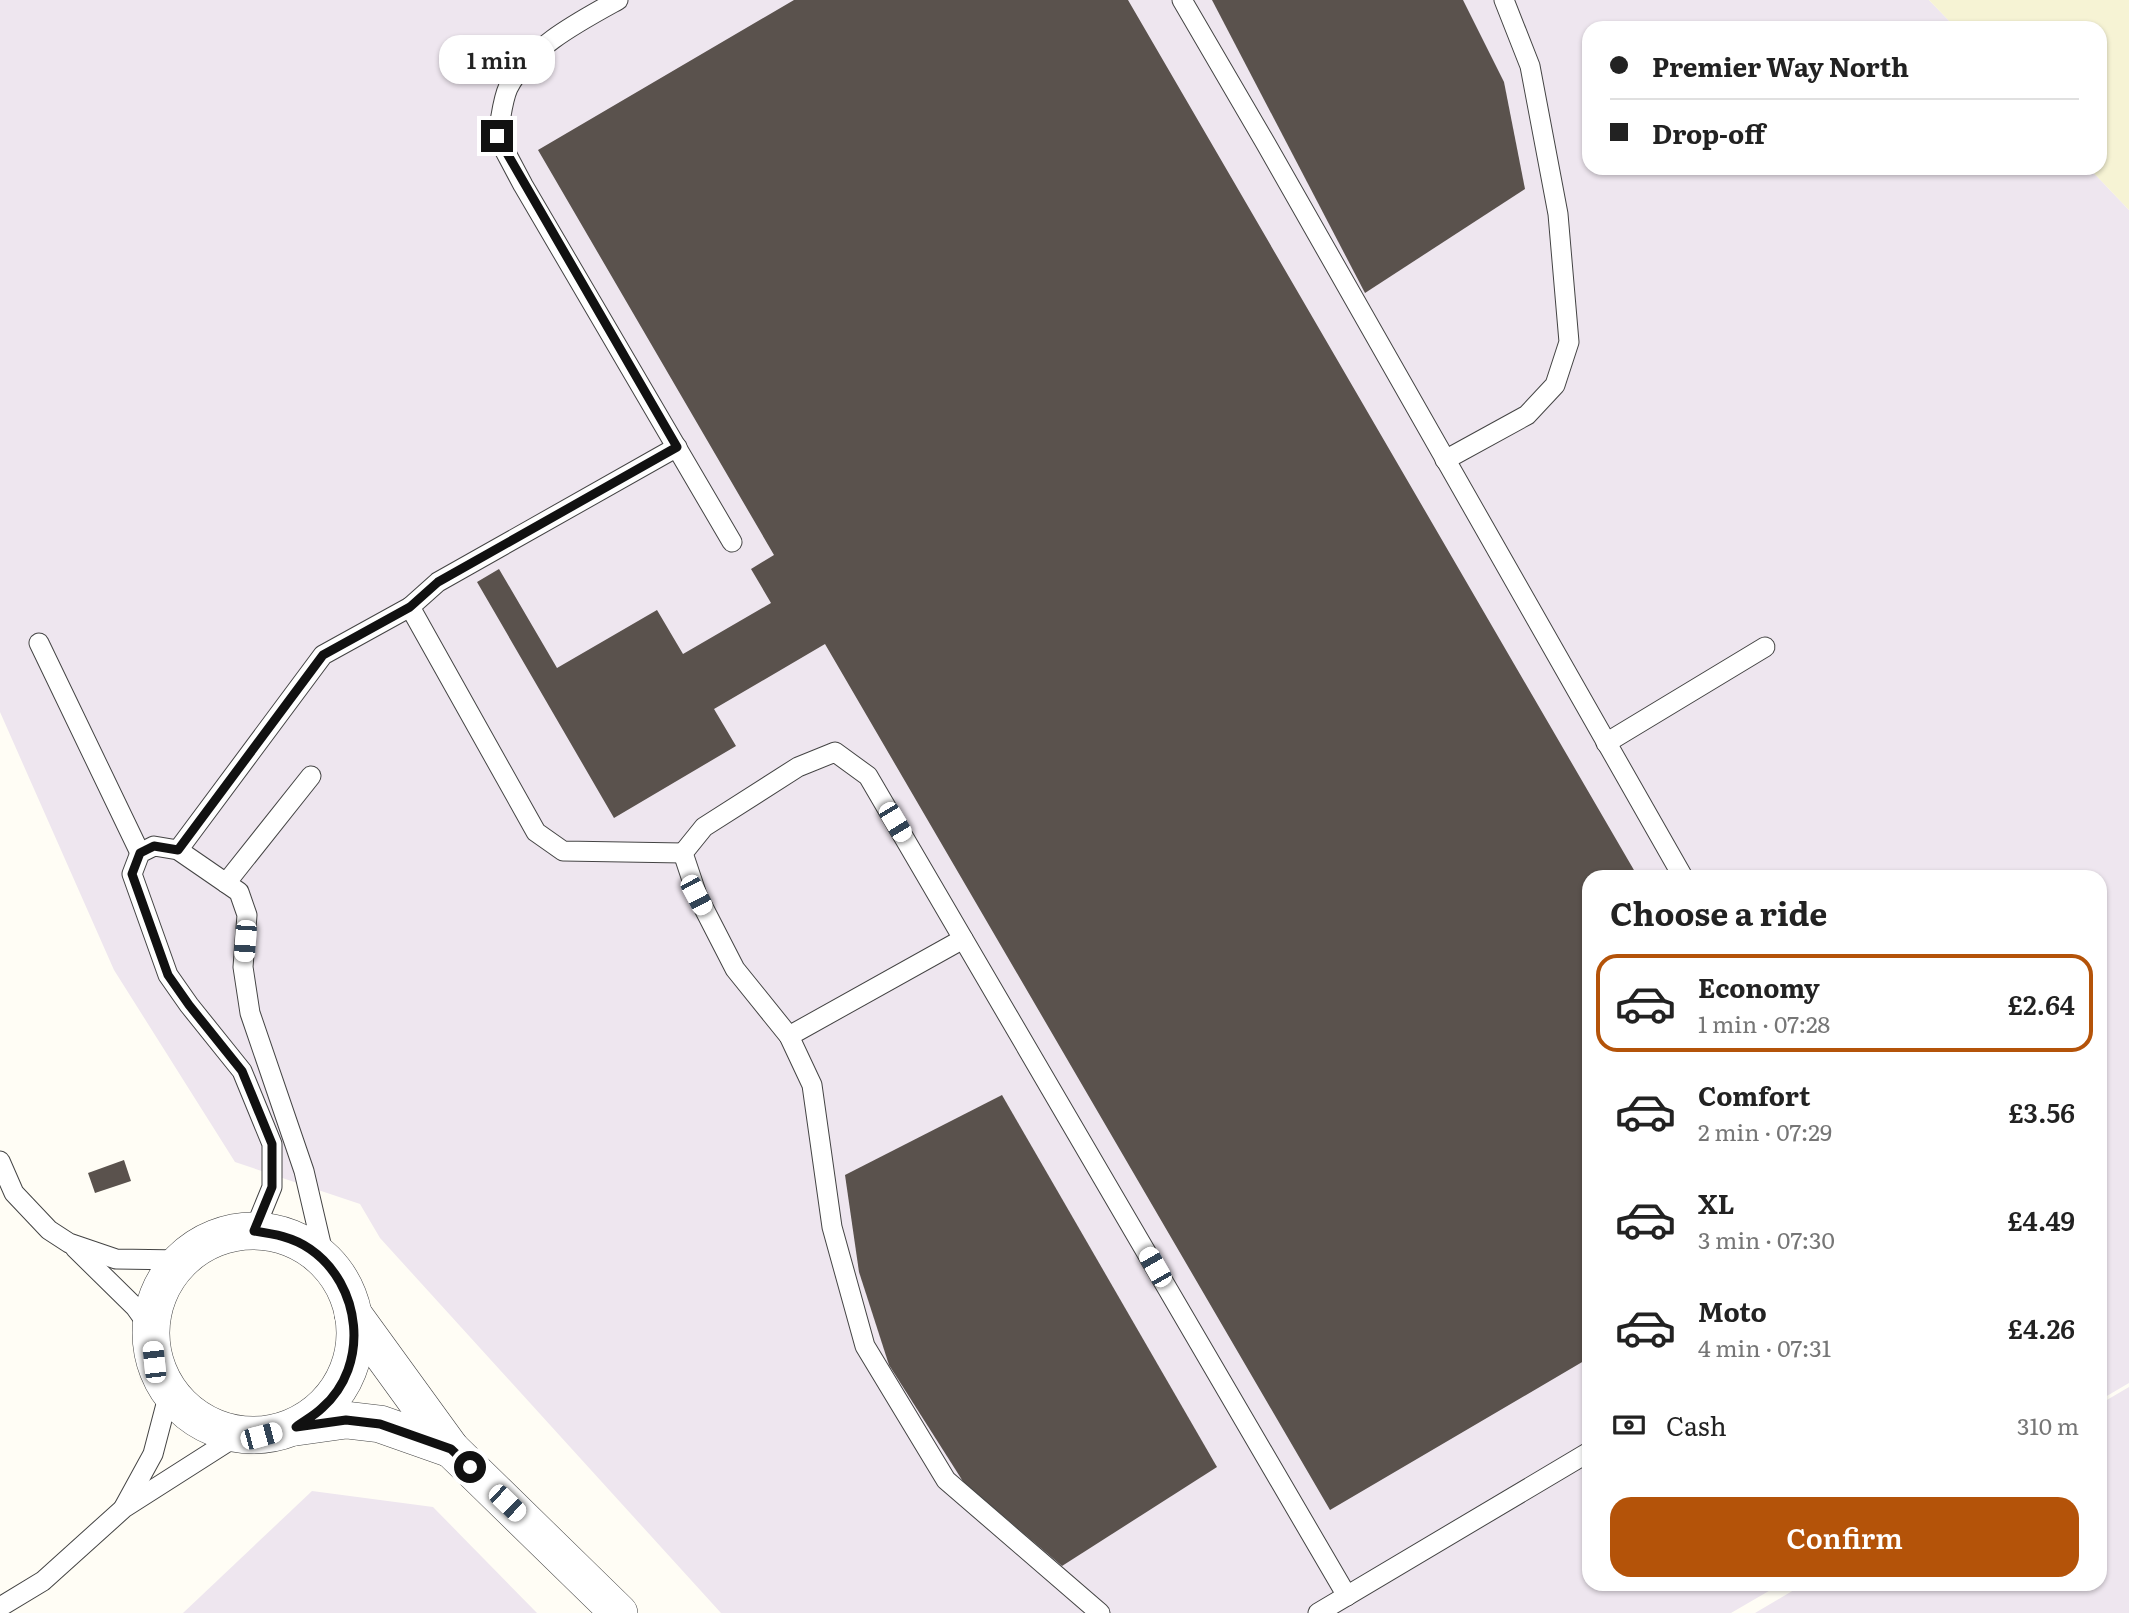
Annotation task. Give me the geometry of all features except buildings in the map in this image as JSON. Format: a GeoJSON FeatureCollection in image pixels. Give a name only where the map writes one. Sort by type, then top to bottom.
{"type":"FeatureCollection","features":[{"type":"Feature","properties":{"kind":"street"},"geometry":{"type":"LineString","coordinates":[[296,1427],[323,1408],[344,1381],[354,1348],[353,1314],[345,1289],[325,1261],[309,1248],[284,1236],[254,1231],[223,1235],[195,1248],[173,1268],[158,1295],[150,1328],[154,1362],[169,1393],[193,1418],[225,1432],[261,1436],[296,1427],[346,1420],[380,1424],[451,1449]]}},
{"type":"Feature","properties":{"kind":"street"},"geometry":{"type":"LineString","coordinates":[[353,1314],[451,1449],[620,1613]]}},
{"type":"Feature","properties":{"kind":"lane"},"geometry":{"type":"LineString","coordinates":[[618,0],[576,23],[525,63],[507,90],[497,136],[732,542]]}},
{"type":"Feature","properties":{"kind":"lane"},"geometry":{"type":"LineString","coordinates":[[1182,0],[1679,870]]}},
{"type":"Feature","properties":{"kind":"lane"},"geometry":{"type":"LineString","coordinates":[[1445,460],[1527,415],[1555,385],[1569,342],[1558,214],[1533,80],[1504,0]]}},
{"type":"Feature","properties":{"kind":"lane"},"geometry":{"type":"LineString","coordinates":[[178,850],[323,655],[410,607],[438,582],[677,447]]}},
{"type":"Feature","properties":{"kind":"lane"},"geometry":{"type":"LineString","coordinates":[[410,607],[536,832],[563,851],[683,853]]}},
{"type":"Feature","properties":{"kind":"lane"},"geometry":{"type":"LineString","coordinates":[[39,643],[140,853]]}},
{"type":"Feature","properties":{"kind":"lane"},"geometry":{"type":"LineString","coordinates":[[1606,743],[1765,647]]}},
{"type":"Feature","properties":{"kind":"lane"},"geometry":{"type":"LineString","coordinates":[[683,853],[704,827],[798,767],[835,752],[868,776],[1347,1596]]}},
{"type":"Feature","properties":{"kind":"lane"},"geometry":{"type":"LineString","coordinates":[[226,883],[311,776]]}},
{"type":"Feature","properties":{"kind":"lane"},"geometry":{"type":"LineString","coordinates":[[254,1231],[272,1187],[272,1144],[242,1071],[168,975],[132,874],[140,853],[154,846],[178,850],[239,892],[247,915],[243,967],[250,1013],[304,1171],[325,1261]]}},
{"type":"Feature","properties":{"kind":"lane"},"geometry":{"type":"LineString","coordinates":[[683,853],[696,895],[735,969],[789,1035],[812,1085],[832,1227],[865,1346],[946,1480],[1100,1613]]}},
{"type":"Feature","properties":{"kind":"lane"},"geometry":{"type":"LineString","coordinates":[[789,1035],[963,939]]}},
{"type":"Feature","properties":{"kind":"lane"},"geometry":{"type":"LineString","coordinates":[[0,1161],[14,1193],[49,1230],[69,1243],[135,1307],[150,1328]]}},
{"type":"Feature","properties":{"kind":"lane"},"geometry":{"type":"LineString","coordinates":[[69,1243],[116,1259],[182,1260]]}},
{"type":"Feature","properties":{"kind":"lane"},"geometry":{"type":"LineString","coordinates":[[124,1508],[153,1454],[169,1393]]}},
{"type":"Feature","properties":{"kind":"lane"},"geometry":{"type":"LineString","coordinates":[[0,1607],[43,1581],[124,1508],[240,1434]]}},
{"type":"Feature","properties":{"kind":"lane"},"geometry":{"type":"LineString","coordinates":[[1318,1613],[1582,1456]]}},
{"type":"Feature","properties":{"kind":"shaded area"},"geometry":{"type":"Polygon","coordinates":[[[0,0],[1929,0],[1949,21],[1582,21],[1582,175],[2096,175],[2129,210],[2129,1383],[2107,1396],[2107,870],[1582,870],[1582,1591],[1769,1591],[1731,1613],[721,1613],[380,1238],[360,1204],[235,1162],[114,970],[0,712],[0,0]]]}},
{"type":"Feature","properties":{"kind":"shaded area"},"geometry":{"type":"Polygon","coordinates":[[[1929,0],[2129,0],[2129,210],[2096,175],[2107,175],[2107,21],[1949,21],[1929,0]]]}},
{"type":"Feature","properties":{"kind":"shaded area"},"geometry":{"type":"Polygon","coordinates":[[[2129,1387],[2129,1613],[1755,1613],[1792,1591],[2107,1591],[2107,1400],[2129,1387]]]}},
{"type":"Feature","properties":{"kind":"shaded area"},"geometry":{"type":"Polygon","coordinates":[[[312,1491],[433,1507],[537,1613],[183,1613],[312,1491]]]}},
{"type":"Feature","properties":{"kind":"route"},"geometry":{"type":"LineString","coordinates":[[470,1467],[451,1449],[380,1424],[346,1420],[296,1427],[323,1408],[344,1381],[354,1348],[353,1314],[345,1289],[325,1261],[309,1248],[284,1236],[254,1231],[272,1187],[272,1144],[242,1071],[168,975],[132,874],[140,853],[154,846],[178,850],[323,655],[410,607],[438,582],[677,447],[497,136]]}}]}
